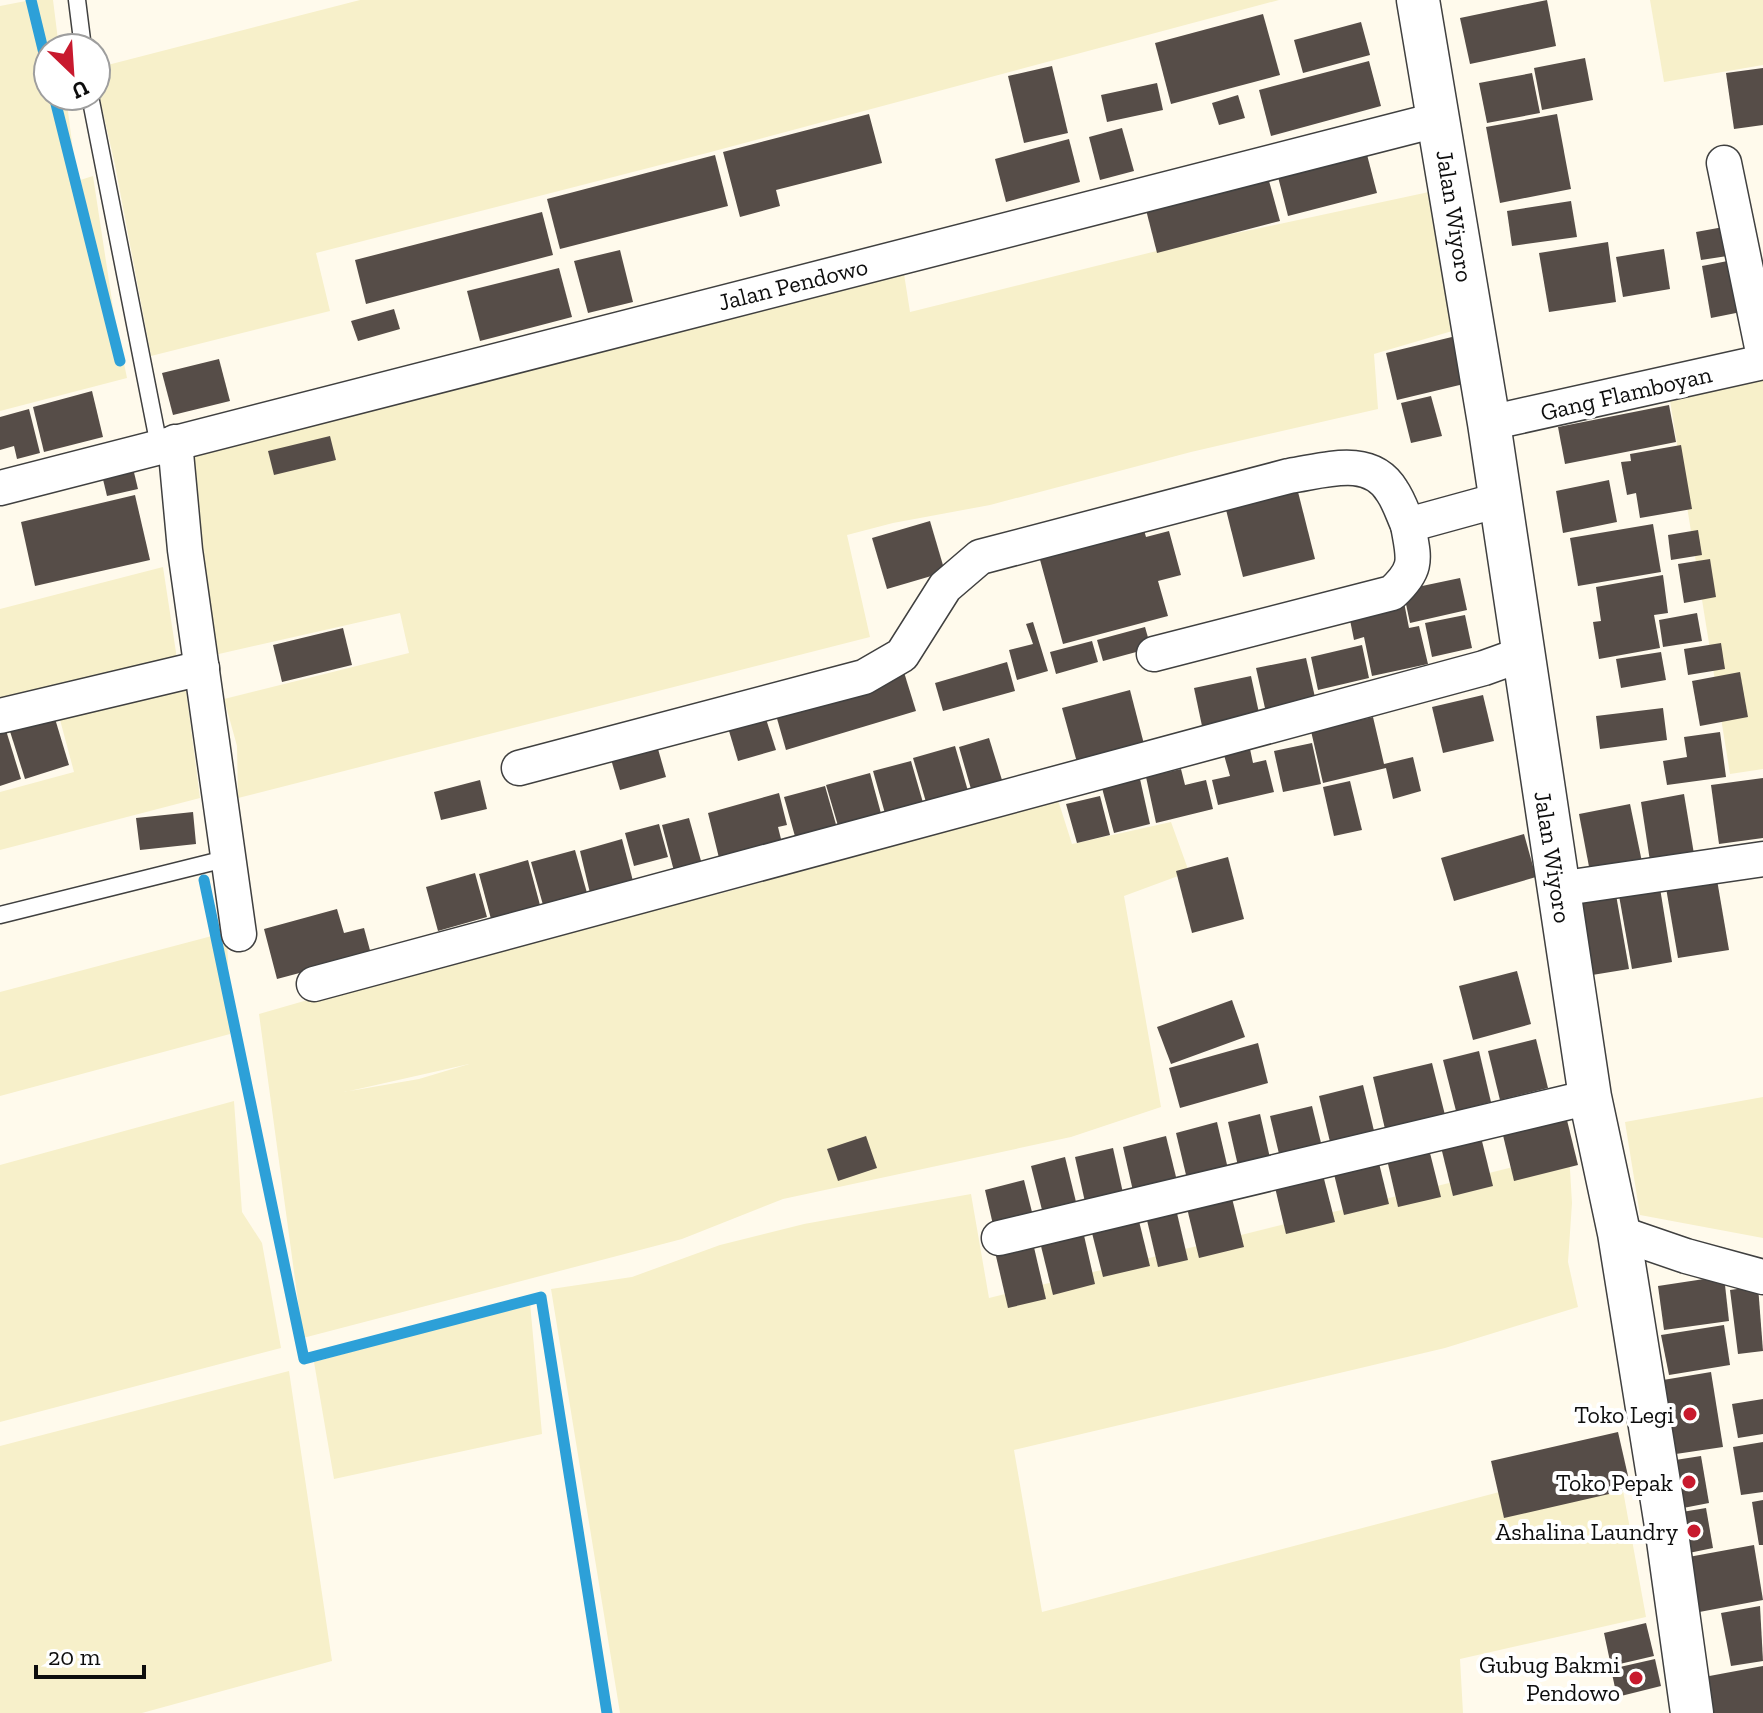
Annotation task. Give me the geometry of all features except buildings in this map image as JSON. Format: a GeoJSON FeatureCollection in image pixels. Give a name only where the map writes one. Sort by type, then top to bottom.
{"type":"FeatureCollection","features":[{"type":"Feature","properties":{"kind":"street","name":"Jalan Wiyoro"},"geometry":{"type":"LineString","coordinates":[[1418,0],[1489,423],[1590,1097],[1619,1233],[1666,1526],[1692,1713]]}},
{"type":"Feature","properties":{"kind":"street","name":"Jalan Pendowo"},"geometry":{"type":"LineString","coordinates":[[0,488],[1440,119]]}},
{"type":"Feature","properties":{"kind":"street"},"geometry":{"type":"LineString","coordinates":[[1724,163],[1763,352]]}},
{"type":"Feature","properties":{"kind":"street","name":"Gang Flamboyan"},"geometry":{"type":"LineString","coordinates":[[1489,423],[1763,362]]}},
{"type":"Feature","properties":{"kind":"street"},"geometry":{"type":"LineString","coordinates":[[160,446],[185,550],[239,934]]}},
{"type":"Feature","properties":{"kind":"street"},"geometry":{"type":"LineString","coordinates":[[519,768],[864,677],[902,655],[945,587],[980,557],[1289,476],[1360,467],[1377,474],[1392,490],[1408,525],[1413,557],[1409,577],[1392,593],[1154,654]]}},
{"type":"Feature","properties":{"kind":"street"},"geometry":{"type":"LineString","coordinates":[[1408,525],[1499,500]]}},
{"type":"Feature","properties":{"kind":"street"},"geometry":{"type":"LineString","coordinates":[[314,984],[1484,668],[1523,654]]}},
{"type":"Feature","properties":{"kind":"street"},"geometry":{"type":"LineString","coordinates":[[0,716],[202,668]]}},
{"type":"Feature","properties":{"kind":"street"},"geometry":{"type":"LineString","coordinates":[[1558,889],[1763,859]]}},
{"type":"Feature","properties":{"kind":"street"},"geometry":{"type":"LineString","coordinates":[[999,1238],[1590,1097]]}},
{"type":"Feature","properties":{"kind":"street"},"geometry":{"type":"LineString","coordinates":[[1619,1233],[1686,1256],[1763,1277]]}},
{"type":"Feature","properties":{"kind":"lane"},"geometry":{"type":"LineString","coordinates":[[77,0],[81,32]]}},
{"type":"Feature","properties":{"kind":"lane"},"geometry":{"type":"LineString","coordinates":[[93,112],[160,446]]}},
{"type":"Feature","properties":{"kind":"lane"},"geometry":{"type":"LineString","coordinates":[[0,915],[229,858]]}},
{"type":"Feature","properties":{"kind":"shaded area"},"geometry":{"type":"Polygon","coordinates":[[[31,0],[53,0],[57,32],[32,32],[32,112],[68,112],[77,181],[93,176],[127,378],[0,411],[0,6],[31,0]]]}},
{"type":"Feature","properties":{"kind":"shaded area"},"geometry":{"type":"Polygon","coordinates":[[[360,0],[1279,0],[707,153],[316,253],[330,311],[151,356],[103,112],[112,112],[112,64],[360,0]]]}},
{"type":"Feature","properties":{"kind":"shaded area"},"geometry":{"type":"Polygon","coordinates":[[[1650,0],[1763,0],[1763,65],[1664,82],[1650,0]]]}},
{"type":"Feature","properties":{"kind":"shaded area"},"geometry":{"type":"Polygon","coordinates":[[[1443,189],[1459,329],[1374,354],[1378,409],[1191,452],[990,505],[847,535],[870,637],[238,798],[237,746],[224,699],[409,653],[400,613],[210,656],[182,445],[902,261],[910,312],[1185,244],[1443,189]]]}},
{"type":"Feature","properties":{"kind":"shaded area"},"geometry":{"type":"Polygon","coordinates":[[[1763,368],[1763,769],[1730,774],[1667,382],[1763,368]]]}},
{"type":"Feature","properties":{"kind":"shaded area"},"geometry":{"type":"Polygon","coordinates":[[[163,567],[177,659],[0,704],[0,609],[163,567]]]}},
{"type":"Feature","properties":{"kind":"shaded area"},"geometry":{"type":"Polygon","coordinates":[[[186,689],[200,798],[0,850],[0,792],[74,772],[59,716],[186,689]]]}},
{"type":"Feature","properties":{"kind":"shaded area"},"geometry":{"type":"Polygon","coordinates":[[[1058,800],[1072,844],[1171,822],[1189,872],[1124,896],[1161,1107],[1071,1137],[783,1199],[682,1239],[303,1338],[259,1014],[533,935],[719,894],[1058,800]],[[469,1064],[348,1091],[419,1079],[469,1064]]]}},
{"type":"Feature","properties":{"kind":"shaded area"},"geometry":{"type":"Polygon","coordinates":[[[227,932],[230,1034],[0,1096],[0,992],[227,932]]]}},
{"type":"Feature","properties":{"kind":"shaded area"},"geometry":{"type":"Polygon","coordinates":[[[1763,1097],[1763,1238],[1640,1215],[1625,1122],[1763,1097]]]}},
{"type":"Feature","properties":{"kind":"shaded area"},"geometry":{"type":"Polygon","coordinates":[[[234,1101],[242,1212],[262,1243],[281,1348],[0,1422],[0,1165],[234,1101]]]}},
{"type":"Feature","properties":{"kind":"shaded area"},"geometry":{"type":"Polygon","coordinates":[[[1569,1153],[1572,1203],[1568,1262],[1578,1307],[1445,1348],[1014,1450],[1042,1612],[1534,1483],[1620,1474],[1646,1617],[1460,1659],[1463,1713],[620,1713],[551,1289],[632,1277],[720,1245],[804,1224],[971,1194],[989,1298],[1569,1153]]]}},
{"type":"Feature","properties":{"kind":"shaded area"},"geometry":{"type":"Polygon","coordinates":[[[530,1303],[542,1434],[334,1479],[314,1362],[530,1303]]]}},
{"type":"Feature","properties":{"kind":"shaded area"},"geometry":{"type":"Polygon","coordinates":[[[289,1371],[332,1661],[142,1713],[0,1713],[0,1446],[289,1371]]]}},
{"type":"Feature","properties":{"kind":"waterway"},"geometry":{"type":"LineString","coordinates":[[31,0],[39,32]]}},
{"type":"Feature","properties":{"kind":"waterway"},"geometry":{"type":"LineString","coordinates":[[58,112],[120,361]]}},
{"type":"Feature","properties":{"kind":"waterway"},"geometry":{"type":"LineString","coordinates":[[204,880],[304,1359],[541,1297],[607,1713]]}},
{"type":"Feature","properties":{"kind":"place","name":"Toko Legi"},"geometry":{"type":"Point","coordinates":[1690,1414]}},
{"type":"Feature","properties":{"kind":"place","name":"Toko Pepak"},"geometry":{"type":"Point","coordinates":[1689,1482]}},
{"type":"Feature","properties":{"kind":"place","name":"Ashalina Laundry"},"geometry":{"type":"Point","coordinates":[1694,1531]}},
{"type":"Feature","properties":{"kind":"place","name":"Gubug Bakmi Pendowo"},"geometry":{"type":"Point","coordinates":[1636,1678]}}]}
